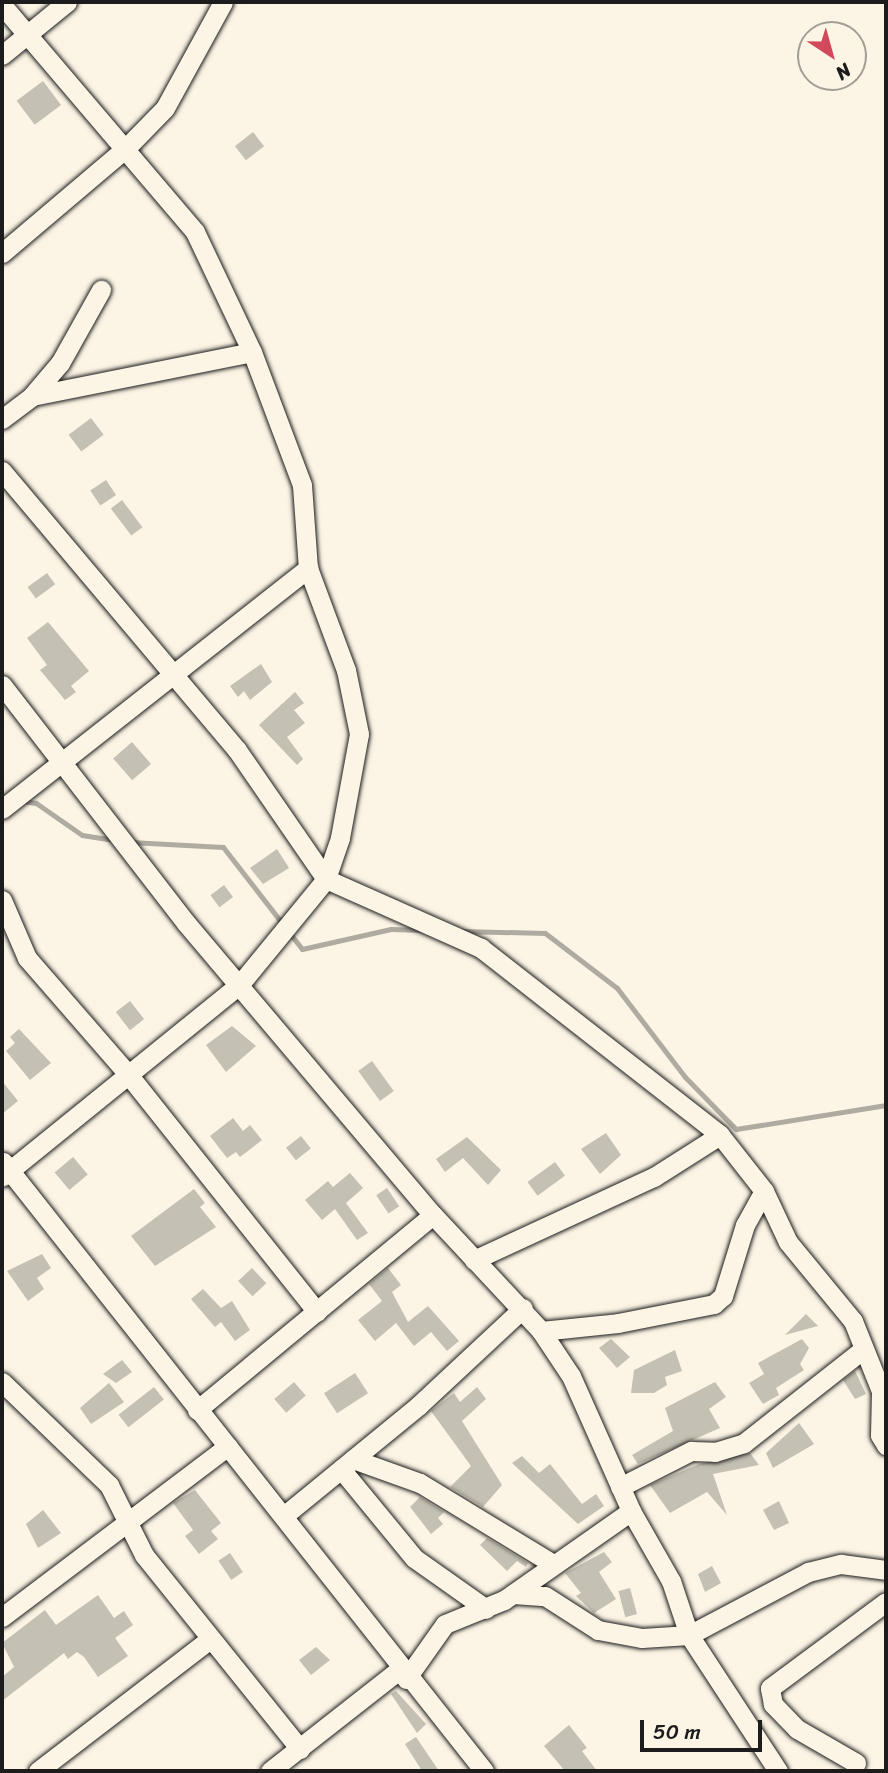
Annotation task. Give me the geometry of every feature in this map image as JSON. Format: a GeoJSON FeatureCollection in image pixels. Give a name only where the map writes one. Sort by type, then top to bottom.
{"type":"FeatureCollection","features":[{"type":"Feature","properties":{"kind":"street"},"geometry":{"type":"LineString","coordinates":[[2,55],[67,2]]}},
{"type":"Feature","properties":{"kind":"street"},"geometry":{"type":"LineString","coordinates":[[2,253],[127,148],[165,108],[223,2]]}},
{"type":"Feature","properties":{"kind":"street"},"geometry":{"type":"LineString","coordinates":[[2,5],[127,148],[195,232],[252,352],[302,485],[308,568],[346,670],[359,734],[340,838],[326,878],[240,984],[4,1169],[197,1410],[286,1514],[403,1675],[484,1771]]}},
{"type":"Feature","properties":{"kind":"street"},"geometry":{"type":"LineString","coordinates":[[2,419],[32,396],[60,363],[101,290]]}},
{"type":"Feature","properties":{"kind":"street"},"geometry":{"type":"LineString","coordinates":[[32,396],[252,352]]}},
{"type":"Feature","properties":{"kind":"street"},"geometry":{"type":"LineString","coordinates":[[2,471],[237,750],[326,878],[481,948],[720,1135],[764,1191],[788,1242],[853,1321],[862,1350],[881,1391],[880,1436],[886,1445]]}},
{"type":"Feature","properties":{"kind":"street"},"geometry":{"type":"LineString","coordinates":[[2,809],[63,758],[308,568]]}},
{"type":"Feature","properties":{"kind":"street"},"geometry":{"type":"LineString","coordinates":[[2,685],[63,758],[186,923],[433,1215],[523,1308],[541,1331],[571,1376],[631,1511],[671,1581],[689,1635],[778,1771]]}},
{"type":"Feature","properties":{"kind":"street"},"geometry":{"type":"LineString","coordinates":[[2,900],[27,958],[127,1073],[317,1312]]}},
{"type":"Feature","properties":{"kind":"street"},"geometry":{"type":"LineString","coordinates":[[474,1260],[654,1177],[720,1135]]}},
{"type":"Feature","properties":{"kind":"street"},"geometry":{"type":"LineString","coordinates":[[541,1331],[618,1323],[714,1304],[723,1296],[740,1236],[764,1191]]}},
{"type":"Feature","properties":{"kind":"street"},"geometry":{"type":"LineString","coordinates":[[197,1410],[433,1215]]}},
{"type":"Feature","properties":{"kind":"street"},"geometry":{"type":"LineString","coordinates":[[286,1514],[488,1346],[523,1308]]}},
{"type":"Feature","properties":{"kind":"street"},"geometry":{"type":"LineString","coordinates":[[620,1487],[691,1451],[715,1452],[744,1443],[862,1350]]}},
{"type":"Feature","properties":{"kind":"street"},"geometry":{"type":"LineString","coordinates":[[2,1382],[109,1485],[127,1525],[209,1640],[300,1749]]}},
{"type":"Feature","properties":{"kind":"street"},"geometry":{"type":"LineString","coordinates":[[2,1617],[228,1446]]}},
{"type":"Feature","properties":{"kind":"street"},"geometry":{"type":"LineString","coordinates":[[347,1464],[420,1483],[553,1564]]}},
{"type":"Feature","properties":{"kind":"street"},"geometry":{"type":"LineString","coordinates":[[347,1464],[414,1558],[486,1609]]}},
{"type":"Feature","properties":{"kind":"street"},"geometry":{"type":"LineString","coordinates":[[270,1771],[403,1675],[445,1624],[486,1609],[513,1594],[631,1511]]}},
{"type":"Feature","properties":{"kind":"street"},"geometry":{"type":"LineString","coordinates":[[513,1594],[545,1596],[597,1630],[642,1638],[689,1635],[808,1572],[841,1564],[886,1570]]}},
{"type":"Feature","properties":{"kind":"street"},"geometry":{"type":"LineString","coordinates":[[856,1762],[797,1729],[773,1704],[770,1688],[886,1602]]}},
{"type":"Feature","properties":{"kind":"street"},"geometry":{"type":"LineString","coordinates":[[38,1771],[209,1640]]}},
{"type":"Feature","properties":{"kind":"building"},"geometry":{"type":"Polygon","coordinates":[[[43,81],[61,105],[35,125],[17,101],[43,81]]]}},
{"type":"Feature","properties":{"kind":"building"},"geometry":{"type":"Polygon","coordinates":[[[253,132],[264,146],[246,160],[235,146],[253,132]]]}},
{"type":"Feature","properties":{"kind":"building"},"geometry":{"type":"Polygon","coordinates":[[[91,418],[104,435],[81,452],[69,435],[91,418]]]}},
{"type":"Feature","properties":{"kind":"building"},"geometry":{"type":"Polygon","coordinates":[[[106,480],[116,495],[100,506],[90,491],[106,480]]]}},
{"type":"Feature","properties":{"kind":"building"},"geometry":{"type":"Polygon","coordinates":[[[122,500],[142,527],[131,536],[111,508],[122,500]]]}},
{"type":"Feature","properties":{"kind":"building"},"geometry":{"type":"Polygon","coordinates":[[[47,573],[55,584],[36,598],[28,587],[47,573]]]}},
{"type":"Feature","properties":{"kind":"building"},"geometry":{"type":"Polygon","coordinates":[[[48,622],[89,671],[71,686],[76,692],[65,700],[40,670],[47,665],[27,638],[48,622]]]}},
{"type":"Feature","properties":{"kind":"building"},"geometry":{"type":"Polygon","coordinates":[[[261,664],[272,682],[250,700],[244,691],[238,697],[230,686],[261,664]]]}},
{"type":"Feature","properties":{"kind":"building"},"geometry":{"type":"Polygon","coordinates":[[[295,692],[304,703],[294,710],[305,723],[287,737],[303,759],[297,765],[259,725],[295,692]]]}},
{"type":"Feature","properties":{"kind":"building"},"geometry":{"type":"Polygon","coordinates":[[[132,742],[151,764],[132,780],[113,758],[132,742]]]}},
{"type":"Feature","properties":{"kind":"building"},"geometry":{"type":"Polygon","coordinates":[[[277,849],[289,868],[263,884],[250,868],[277,849]]]}},
{"type":"Feature","properties":{"kind":"building"},"geometry":{"type":"Polygon","coordinates":[[[224,885],[233,897],[219,907],[210,895],[224,885]]]}},
{"type":"Feature","properties":{"kind":"building"},"geometry":{"type":"Polygon","coordinates":[[[130,1001],[144,1019],[130,1030],[116,1012],[130,1001]]]}},
{"type":"Feature","properties":{"kind":"building"},"geometry":{"type":"Polygon","coordinates":[[[232,1026],[256,1046],[226,1072],[206,1045],[232,1026]]]}},
{"type":"Feature","properties":{"kind":"building"},"geometry":{"type":"Polygon","coordinates":[[[19,1029],[51,1063],[30,1080],[6,1051],[15,1043],[10,1037],[19,1029]]]}},
{"type":"Feature","properties":{"kind":"building"},"geometry":{"type":"Polygon","coordinates":[[[372,1061],[394,1091],[380,1101],[358,1071],[372,1061]]]}},
{"type":"Feature","properties":{"kind":"building"},"geometry":{"type":"Polygon","coordinates":[[[2,1081],[18,1101],[2,1114],[2,1081]]]}},
{"type":"Feature","properties":{"kind":"building"},"geometry":{"type":"Polygon","coordinates":[[[233,1118],[243,1131],[250,1125],[262,1140],[240,1157],[236,1152],[227,1158],[210,1136],[233,1118]]]}},
{"type":"Feature","properties":{"kind":"building"},"geometry":{"type":"Polygon","coordinates":[[[606,1133],[621,1155],[600,1174],[581,1149],[606,1133]]]}},
{"type":"Feature","properties":{"kind":"building"},"geometry":{"type":"Polygon","coordinates":[[[301,1136],[311,1149],[296,1160],[286,1148],[301,1136]]]}},
{"type":"Feature","properties":{"kind":"building"},"geometry":{"type":"Polygon","coordinates":[[[467,1137],[501,1170],[488,1185],[463,1158],[445,1172],[436,1159],[467,1137]]]}},
{"type":"Feature","properties":{"kind":"building"},"geometry":{"type":"Polygon","coordinates":[[[73,1157],[88,1175],[69,1190],[55,1172],[73,1157]]]}},
{"type":"Feature","properties":{"kind":"building"},"geometry":{"type":"Polygon","coordinates":[[[555,1162],[565,1176],[537,1196],[527,1182],[555,1162]]]}},
{"type":"Feature","properties":{"kind":"building"},"geometry":{"type":"Polygon","coordinates":[[[350,1173],[363,1188],[346,1203],[368,1233],[357,1240],[335,1209],[322,1220],[305,1200],[328,1181],[333,1187],[350,1173]]]}},
{"type":"Feature","properties":{"kind":"building"},"geometry":{"type":"Polygon","coordinates":[[[387,1188],[399,1206],[389,1214],[376,1195],[387,1188]]]}},
{"type":"Feature","properties":{"kind":"building"},"geometry":{"type":"Polygon","coordinates":[[[194,1189],[205,1203],[200,1207],[216,1227],[155,1266],[131,1236],[194,1189]]]}},
{"type":"Feature","properties":{"kind":"building"},"geometry":{"type":"Polygon","coordinates":[[[42,1254],[51,1268],[37,1278],[44,1289],[28,1301],[7,1271],[42,1254]]]}},
{"type":"Feature","properties":{"kind":"building"},"geometry":{"type":"Polygon","coordinates":[[[252,1268],[266,1283],[252,1296],[238,1281],[252,1268]]]}},
{"type":"Feature","properties":{"kind":"building"},"geometry":{"type":"Polygon","coordinates":[[[388,1268],[401,1285],[392,1292],[408,1322],[428,1306],[459,1341],[447,1351],[431,1332],[414,1346],[396,1323],[375,1341],[358,1320],[382,1301],[369,1284],[388,1268]]]}},
{"type":"Feature","properties":{"kind":"building"},"geometry":{"type":"Polygon","coordinates":[[[203,1289],[221,1308],[232,1301],[250,1330],[235,1341],[221,1322],[215,1327],[191,1299],[203,1289]]]}},
{"type":"Feature","properties":{"kind":"building"},"geometry":{"type":"Polygon","coordinates":[[[806,1314],[818,1326],[785,1335],[806,1314]]]}},
{"type":"Feature","properties":{"kind":"building"},"geometry":{"type":"Polygon","coordinates":[[[611,1339],[630,1357],[617,1368],[599,1348],[611,1339]]]}},
{"type":"Feature","properties":{"kind":"building"},"geometry":{"type":"Polygon","coordinates":[[[802,1339],[809,1348],[800,1364],[804,1370],[776,1388],[779,1395],[763,1404],[749,1383],[764,1374],[758,1363],[802,1339]]]}},
{"type":"Feature","properties":{"kind":"building"},"geometry":{"type":"Polygon","coordinates":[[[675,1350],[682,1371],[665,1377],[667,1385],[654,1393],[631,1393],[634,1370],[675,1350]]]}},
{"type":"Feature","properties":{"kind":"building"},"geometry":{"type":"Polygon","coordinates":[[[122,1360],[132,1372],[116,1383],[103,1374],[122,1360]]]}},
{"type":"Feature","properties":{"kind":"building"},"geometry":{"type":"Polygon","coordinates":[[[855,1371],[866,1394],[855,1399],[843,1380],[855,1371]]]}},
{"type":"Feature","properties":{"kind":"building"},"geometry":{"type":"Polygon","coordinates":[[[355,1373],[368,1393],[337,1413],[324,1393],[355,1373]]]}},
{"type":"Feature","properties":{"kind":"building"},"geometry":{"type":"Polygon","coordinates":[[[294,1382],[306,1396],[286,1413],[274,1399],[294,1382]]]}},
{"type":"Feature","properties":{"kind":"building"},"geometry":{"type":"Polygon","coordinates":[[[715,1382],[726,1397],[709,1409],[720,1428],[638,1464],[632,1455],[673,1431],[665,1408],[715,1382]]]}},
{"type":"Feature","properties":{"kind":"building"},"geometry":{"type":"Polygon","coordinates":[[[109,1383],[124,1402],[91,1424],[80,1408],[109,1383]]]}},
{"type":"Feature","properties":{"kind":"building"},"geometry":{"type":"Polygon","coordinates":[[[154,1387],[164,1400],[128,1427],[119,1415],[154,1387]]]}},
{"type":"Feature","properties":{"kind":"building"},"geometry":{"type":"Polygon","coordinates":[[[477,1387],[486,1399],[462,1421],[502,1485],[483,1507],[450,1487],[471,1466],[431,1411],[454,1393],[460,1402],[477,1387]]]}},
{"type":"Feature","properties":{"kind":"building"},"geometry":{"type":"Polygon","coordinates":[[[799,1423],[814,1444],[773,1468],[766,1453],[799,1423]]]}},
{"type":"Feature","properties":{"kind":"building"},"geometry":{"type":"Polygon","coordinates":[[[750,1453],[759,1465],[713,1474],[727,1515],[707,1492],[670,1513],[650,1485],[699,1464],[750,1453]]]}},
{"type":"Feature","properties":{"kind":"building"},"geometry":{"type":"Polygon","coordinates":[[[522,1456],[539,1473],[550,1464],[582,1504],[596,1494],[604,1506],[578,1524],[512,1463],[522,1456]]]}},
{"type":"Feature","properties":{"kind":"building"},"geometry":{"type":"Polygon","coordinates":[[[195,1490],[221,1523],[211,1531],[218,1539],[199,1554],[185,1536],[193,1530],[173,1503],[195,1490]]]}},
{"type":"Feature","properties":{"kind":"building"},"geometry":{"type":"Polygon","coordinates":[[[420,1497],[444,1512],[438,1518],[443,1524],[431,1534],[410,1507],[420,1497]]]}},
{"type":"Feature","properties":{"kind":"building"},"geometry":{"type":"Polygon","coordinates":[[[779,1501],[789,1523],[774,1530],[763,1510],[779,1501]]]}},
{"type":"Feature","properties":{"kind":"building"},"geometry":{"type":"Polygon","coordinates":[[[43,1510],[61,1533],[38,1548],[26,1524],[43,1510]]]}},
{"type":"Feature","properties":{"kind":"building"},"geometry":{"type":"Polygon","coordinates":[[[487,1538],[528,1563],[526,1567],[517,1561],[507,1571],[480,1545],[487,1538]]]}},
{"type":"Feature","properties":{"kind":"building"},"geometry":{"type":"Polygon","coordinates":[[[604,1552],[612,1562],[599,1572],[616,1599],[594,1613],[576,1596],[581,1593],[565,1573],[604,1552]]]}},
{"type":"Feature","properties":{"kind":"building"},"geometry":{"type":"Polygon","coordinates":[[[230,1553],[243,1572],[231,1580],[218,1561],[230,1553]]]}},
{"type":"Feature","properties":{"kind":"building"},"geometry":{"type":"Polygon","coordinates":[[[712,1566],[721,1583],[705,1592],[698,1574],[712,1566]]]}},
{"type":"Feature","properties":{"kind":"building"},"geometry":{"type":"Polygon","coordinates":[[[630,1588],[637,1614],[625,1617],[618,1591],[630,1588]]]}},
{"type":"Feature","properties":{"kind":"building"},"geometry":{"type":"Polygon","coordinates":[[[98,1595],[114,1618],[124,1611],[133,1625],[115,1638],[128,1656],[98,1677],[84,1657],[77,1652],[68,1659],[64,1653],[2,1701],[2,1677],[14,1667],[2,1643],[45,1610],[56,1625],[98,1595]]]}},
{"type":"Feature","properties":{"kind":"building"},"geometry":{"type":"Polygon","coordinates":[[[316,1647],[330,1660],[311,1675],[299,1660],[316,1647]]]}},
{"type":"Feature","properties":{"kind":"building"},"geometry":{"type":"Polygon","coordinates":[[[396,1691],[426,1724],[417,1733],[391,1694],[396,1691]]]}},
{"type":"Feature","properties":{"kind":"building"},"geometry":{"type":"Polygon","coordinates":[[[569,1725],[587,1748],[582,1751],[597,1771],[565,1771],[544,1746],[569,1725]]]}},
{"type":"Feature","properties":{"kind":"building"},"geometry":{"type":"Polygon","coordinates":[[[416,1737],[439,1771],[422,1771],[405,1744],[416,1737]]]}},
{"type":"Feature","properties":{"kind":"waterway"},"geometry":{"type":"LineString","coordinates":[[22,801],[36,803],[82,835],[114,840]]}},
{"type":"Feature","properties":{"kind":"waterway"},"geometry":{"type":"LineString","coordinates":[[130,842],[223,847],[282,923]]}},
{"type":"Feature","properties":{"kind":"waterway"},"geometry":{"type":"LineString","coordinates":[[288,931],[302,949],[391,929],[422,930]]}},
{"type":"Feature","properties":{"kind":"waterway"},"geometry":{"type":"LineString","coordinates":[[459,931],[545,933],[617,988],[685,1077],[736,1129],[886,1105]]}}]}
